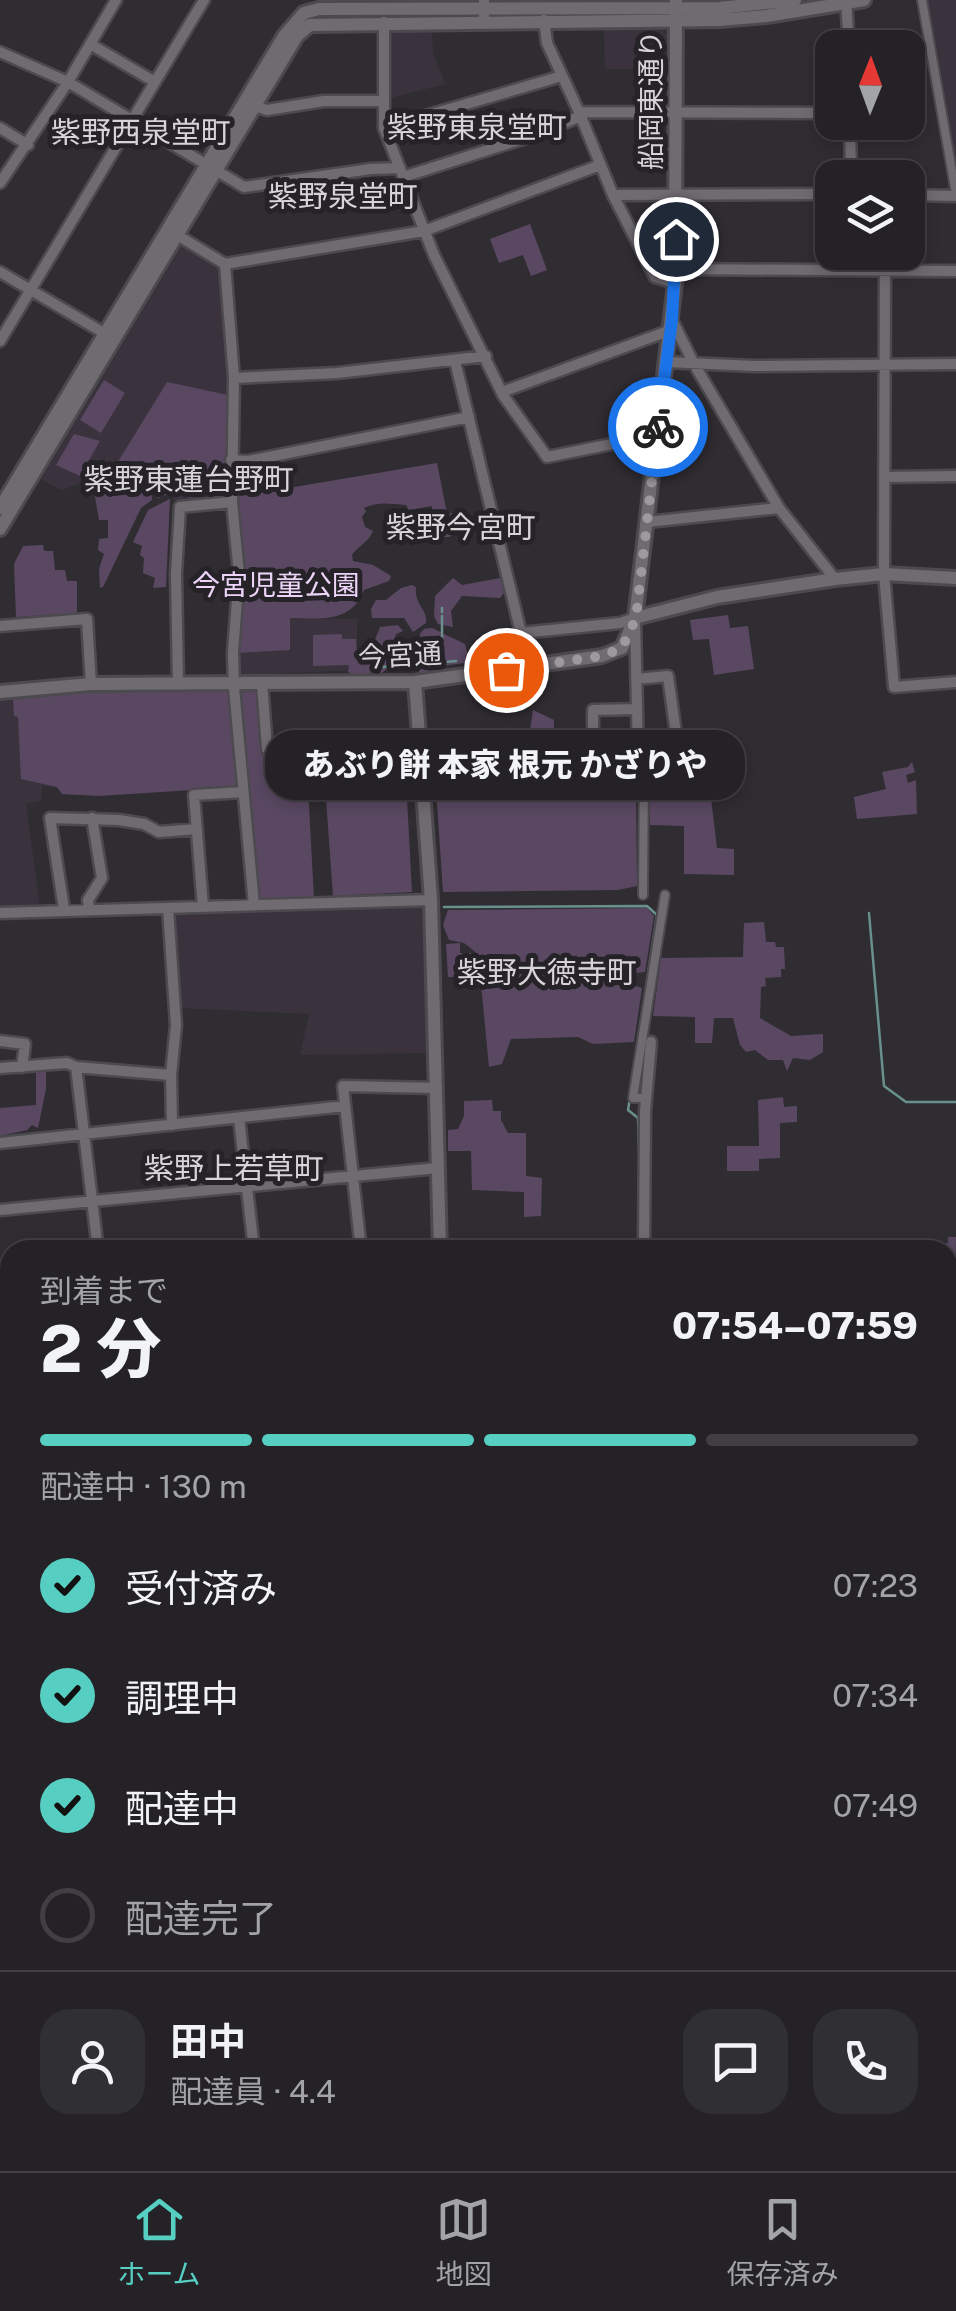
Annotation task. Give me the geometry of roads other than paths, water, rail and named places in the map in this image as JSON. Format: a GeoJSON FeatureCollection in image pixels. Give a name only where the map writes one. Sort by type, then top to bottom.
{"type":"FeatureCollection","features":[{"type":"Feature","properties":{"kind":"street"},"geometry":{"type":"LineString","coordinates":[[0,183],[68,82],[116,0]]}},
{"type":"Feature","properties":{"kind":"street"},"geometry":{"type":"LineString","coordinates":[[0,341],[204,0]]}},
{"type":"Feature","properties":{"kind":"street"},"geometry":{"type":"LineString","coordinates":[[765,10],[795,0]]}},
{"type":"Feature","properties":{"kind":"street"},"geometry":{"type":"LineString","coordinates":[[0,508],[32,464],[172,233],[284,36],[305,12],[484,10],[544,14],[765,10],[864,0]]}},
{"type":"Feature","properties":{"kind":"street"},"geometry":{"type":"LineString","coordinates":[[922,0],[956,195],[925,195]]}},
{"type":"Feature","properties":{"kind":"street"},"geometry":{"type":"LineString","coordinates":[[847,1],[848,30]]}},
{"type":"Feature","properties":{"kind":"street","name":"船岡東通り"},"geometry":{"type":"LineString","coordinates":[[636,618],[672,325],[676,9]]}},
{"type":"Feature","properties":{"kind":"street"},"geometry":{"type":"LineString","coordinates":[[305,12],[384,22],[484,10]]}},
{"type":"Feature","properties":{"kind":"street"},"geometry":{"type":"LineString","coordinates":[[211,168],[258,108],[305,12]]}},
{"type":"Feature","properties":{"kind":"street"},"geometry":{"type":"LineString","coordinates":[[544,14],[546,43],[613,195],[655,277],[956,271]]}},
{"type":"Feature","properties":{"kind":"street"},"geometry":{"type":"LineString","coordinates":[[384,22],[384,128],[424,231],[502,392],[546,458],[657,435]]}},
{"type":"Feature","properties":{"kind":"street"},"geometry":{"type":"LineString","coordinates":[[90,44],[155,82]]}},
{"type":"Feature","properties":{"kind":"street"},"geometry":{"type":"LineString","coordinates":[[0,52],[68,82],[249,189],[371,169],[402,173],[532,136],[580,114],[815,113]]}},
{"type":"Feature","properties":{"kind":"street"},"geometry":{"type":"LineString","coordinates":[[384,128],[562,76]]}},
{"type":"Feature","properties":{"kind":"street"},"geometry":{"type":"LineString","coordinates":[[258,108],[324,101],[382,101]]}},
{"type":"Feature","properties":{"kind":"street"},"geometry":{"type":"LineString","coordinates":[[0,128],[28,145]]}},
{"type":"Feature","properties":{"kind":"street"},"geometry":{"type":"LineString","coordinates":[[172,233],[225,264],[424,231],[600,165]]}},
{"type":"Feature","properties":{"kind":"street"},"geometry":{"type":"LineString","coordinates":[[613,195],[815,194]]}},
{"type":"Feature","properties":{"kind":"street"},"geometry":{"type":"LineString","coordinates":[[225,264],[234,378],[232,502],[239,574],[234,683],[254,904]]}},
{"type":"Feature","properties":{"kind":"street"},"geometry":{"type":"LineString","coordinates":[[885,270],[884,574],[894,688],[956,682]]}},
{"type":"Feature","properties":{"kind":"street"},"geometry":{"type":"LineString","coordinates":[[0,272],[110,336]]}},
{"type":"Feature","properties":{"kind":"street"},"geometry":{"type":"LineString","coordinates":[[502,392],[672,325],[779,508],[835,579]]}},
{"type":"Feature","properties":{"kind":"street"},"geometry":{"type":"LineString","coordinates":[[234,378],[337,373],[486,356]]}},
{"type":"Feature","properties":{"kind":"street"},"geometry":{"type":"LineString","coordinates":[[455,362],[521,633],[620,623],[717,598],[835,579],[884,574],[956,578]]}},
{"type":"Feature","properties":{"kind":"street"},"geometry":{"type":"LineString","coordinates":[[667,362],[956,364]]}},
{"type":"Feature","properties":{"kind":"street"},"geometry":{"type":"LineString","coordinates":[[231,460],[248,460],[468,416]]}},
{"type":"Feature","properties":{"kind":"street"},"geometry":{"type":"LineString","coordinates":[[0,529],[32,464]]}},
{"type":"Feature","properties":{"kind":"street"},"geometry":{"type":"LineString","coordinates":[[884,477],[956,476]]}},
{"type":"Feature","properties":{"kind":"street"},"geometry":{"type":"LineString","coordinates":[[178,683],[176,574],[180,507],[232,502]]}},
{"type":"Feature","properties":{"kind":"street"},"geometry":{"type":"LineString","coordinates":[[647,522],[779,508]]}},
{"type":"Feature","properties":{"kind":"street"},"geometry":{"type":"LineString","coordinates":[[636,618],[643,895]]}},
{"type":"Feature","properties":{"kind":"street","name":"今宮通"},"geometry":{"type":"LineString","coordinates":[[0,692],[91,684],[415,682],[612,654],[622,648],[636,618]]}},
{"type":"Feature","properties":{"kind":"street"},"geometry":{"type":"LineString","coordinates":[[0,626],[87,619],[91,684]]}},
{"type":"Feature","properties":{"kind":"street"},"geometry":{"type":"LineString","coordinates":[[636,678],[668,676],[678,748]]}},
{"type":"Feature","properties":{"kind":"street"},"geometry":{"type":"LineString","coordinates":[[415,682],[431,900],[440,1240]]}},
{"type":"Feature","properties":{"kind":"street"},"geometry":{"type":"LineString","coordinates":[[262,683],[268,749],[419,738]]}},
{"type":"Feature","properties":{"kind":"street"},"geometry":{"type":"LineString","coordinates":[[637,709],[593,710],[593,765],[641,760],[678,748],[706,745]]}},
{"type":"Feature","properties":{"kind":"street"},"geometry":{"type":"LineString","coordinates":[[202,908],[194,795],[243,792]]}},
{"type":"Feature","properties":{"kind":"street"},"geometry":{"type":"LineString","coordinates":[[64,910],[50,818],[144,824],[159,832],[197,829]]}},
{"type":"Feature","properties":{"kind":"street"},"geometry":{"type":"LineString","coordinates":[[89,908],[88,900],[102,878],[92,818]]}},
{"type":"Feature","properties":{"kind":"street"},"geometry":{"type":"LineString","coordinates":[[644,1240],[644,1064],[666,895]]}},
{"type":"Feature","properties":{"kind":"street"},"geometry":{"type":"LineString","coordinates":[[0,914],[89,908],[431,900]]}},
{"type":"Feature","properties":{"kind":"street"},"geometry":{"type":"LineString","coordinates":[[168,908],[176,1025],[172,1125]]}},
{"type":"Feature","properties":{"kind":"street"},"geometry":{"type":"LineString","coordinates":[[0,1041],[25,1044],[22,1066]]}},
{"type":"Feature","properties":{"kind":"street"},"geometry":{"type":"LineString","coordinates":[[0,1068],[67,1064],[171,1075]]}},
{"type":"Feature","properties":{"kind":"street"},"geometry":{"type":"LineString","coordinates":[[76,1067],[97,1240]]}},
{"type":"Feature","properties":{"kind":"street"},"geometry":{"type":"LineString","coordinates":[[360,1240],[343,1086],[437,1088]]}},
{"type":"Feature","properties":{"kind":"street"},"geometry":{"type":"LineString","coordinates":[[0,1143],[345,1106]]}},
{"type":"Feature","properties":{"kind":"street"},"geometry":{"type":"LineString","coordinates":[[239,1118],[253,1240]]}},
{"type":"Feature","properties":{"kind":"street"},"geometry":{"type":"LineString","coordinates":[[0,1210],[438,1168]]}},
{"type":"Feature","properties":{"kind":"waterway"},"geometry":{"type":"LineString","coordinates":[[442,616],[442,633]]}},
{"type":"Feature","properties":{"kind":"waterway"},"geometry":{"type":"LineString","coordinates":[[442,635],[442,658]]}},
{"type":"Feature","properties":{"kind":"waterway"},"geometry":{"type":"LineString","coordinates":[[424,664],[456,661]]}},
{"type":"Feature","properties":{"kind":"waterway"},"geometry":{"type":"LineString","coordinates":[[379,667],[399,666]]}},
{"type":"Feature","properties":{"kind":"waterway"},"geometry":{"type":"LineString","coordinates":[[403,667],[409,667]]}},
{"type":"Feature","properties":{"kind":"waterway"},"geometry":{"type":"LineString","coordinates":[[444,907],[647,906],[657,915],[638,1041]]}},
{"type":"Feature","properties":{"kind":"waterway"},"geometry":{"type":"LineString","coordinates":[[869,913],[884,1086],[906,1102],[956,1102]]}},
{"type":"Feature","properties":{"kind":"waterway"},"geometry":{"type":"LineString","coordinates":[[630,1098],[628,1110],[638,1118],[640,1175]]}},
{"type":"Feature","properties":{"kind":"place","name":"あぶり餅 本家 根元 かざりや"},"geometry":{"type":"Point","coordinates":[506,670]}},
{"type":"Feature","properties":{"kind":"district","name":"紫野東泉堂町"},"geometry":{"type":"Point","coordinates":[477,128]}},
{"type":"Feature","properties":{"kind":"district","name":"紫野西泉堂町"},"geometry":{"type":"Point","coordinates":[141,133]}},
{"type":"Feature","properties":{"kind":"district","name":"紫野泉堂町"},"geometry":{"type":"Point","coordinates":[343,197]}},
{"type":"Feature","properties":{"kind":"district","name":"紫野東蓮台野町"},"geometry":{"type":"Point","coordinates":[189,480]}},
{"type":"Feature","properties":{"kind":"district","name":"紫野今宮町"},"geometry":{"type":"Point","coordinates":[461,528]}},
{"type":"Feature","properties":{"kind":"district","name":"紫野大徳寺町"},"geometry":{"type":"Point","coordinates":[547,973]}},
{"type":"Feature","properties":{"kind":"district","name":"紫野上若草町"},"geometry":{"type":"Point","coordinates":[234,1169]}},
{"type":"Feature","properties":{"kind":"park label","name":"今宮児童公園"},"geometry":{"type":"Point","coordinates":[276,585]}}]}
